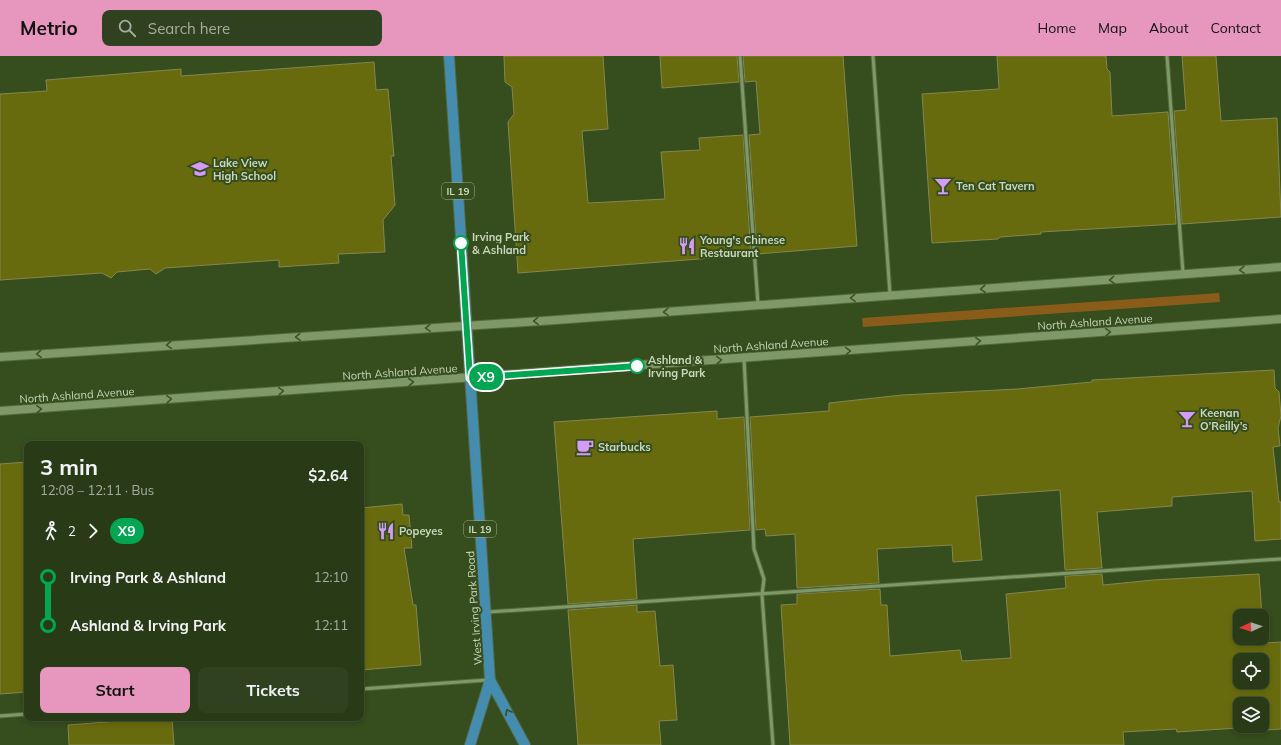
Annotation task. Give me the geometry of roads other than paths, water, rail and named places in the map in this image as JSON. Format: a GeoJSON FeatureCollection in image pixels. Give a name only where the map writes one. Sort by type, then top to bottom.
{"type":"FeatureCollection","features":[{"type":"Feature","properties":{"kind":"main road","name":"West Irving Park Road"},"geometry":{"type":"LineString","coordinates":[[449,56],[490,680],[470,745]]}},
{"type":"Feature","properties":{"kind":"main road"},"geometry":{"type":"LineString","coordinates":[[0,357],[467,326],[1281,268]]}},
{"type":"Feature","properties":{"kind":"main road","name":"North Ashland Avenue"},"geometry":{"type":"LineString","coordinates":[[0,412],[1281,319]]}},
{"type":"Feature","properties":{"kind":"main road","name":"West Irving Park Road"},"geometry":{"type":"LineString","coordinates":[[490,680],[525,745]]}},
{"type":"Feature","properties":{"kind":"lane"},"geometry":{"type":"LineString","coordinates":[[740,56],[758,305]]}},
{"type":"Feature","properties":{"kind":"lane"},"geometry":{"type":"LineString","coordinates":[[873,56],[890,296]]}},
{"type":"Feature","properties":{"kind":"lane"},"geometry":{"type":"LineString","coordinates":[[1167,56],[1183,275]]}},
{"type":"Feature","properties":{"kind":"lane"},"geometry":{"type":"LineString","coordinates":[[744,358],[754,549],[764,579],[762,595],[772,745]]}},
{"type":"Feature","properties":{"kind":"lane"},"geometry":{"type":"LineString","coordinates":[[486,612],[762,595],[1281,559]]}},
{"type":"Feature","properties":{"kind":"lane"},"geometry":{"type":"LineString","coordinates":[[364,689],[490,680]]}},
{"type":"Feature","properties":{"kind":"lane"},"geometry":{"type":"LineString","coordinates":[[0,716],[24,714]]}},
{"type":"Feature","properties":{"kind":"place","name":"Lake View High School"},"geometry":{"type":"Point","coordinates":[200,169]}},
{"type":"Feature","properties":{"kind":"place","name":"Ten Cat Tavern"},"geometry":{"type":"Point","coordinates":[943,186]}},
{"type":"Feature","properties":{"kind":"place","name":"Irving Park & Ashland"},"geometry":{"type":"Point","coordinates":[461,243]}},
{"type":"Feature","properties":{"kind":"place","name":"Young's Chinese Restaurant"},"geometry":{"type":"Point","coordinates":[687,246]}},
{"type":"Feature","properties":{"kind":"place","name":"Ashland & Irving Park"},"geometry":{"type":"Point","coordinates":[637,366]}},
{"type":"Feature","properties":{"kind":"place","name":"Keenan O’Reilly’s"},"geometry":{"type":"Point","coordinates":[1187,419]}},
{"type":"Feature","properties":{"kind":"place","name":"Starbucks"},"geometry":{"type":"Point","coordinates":[585,447]}},
{"type":"Feature","properties":{"kind":"place","name":"Popeyes"},"geometry":{"type":"Point","coordinates":[386,531]}}]}
